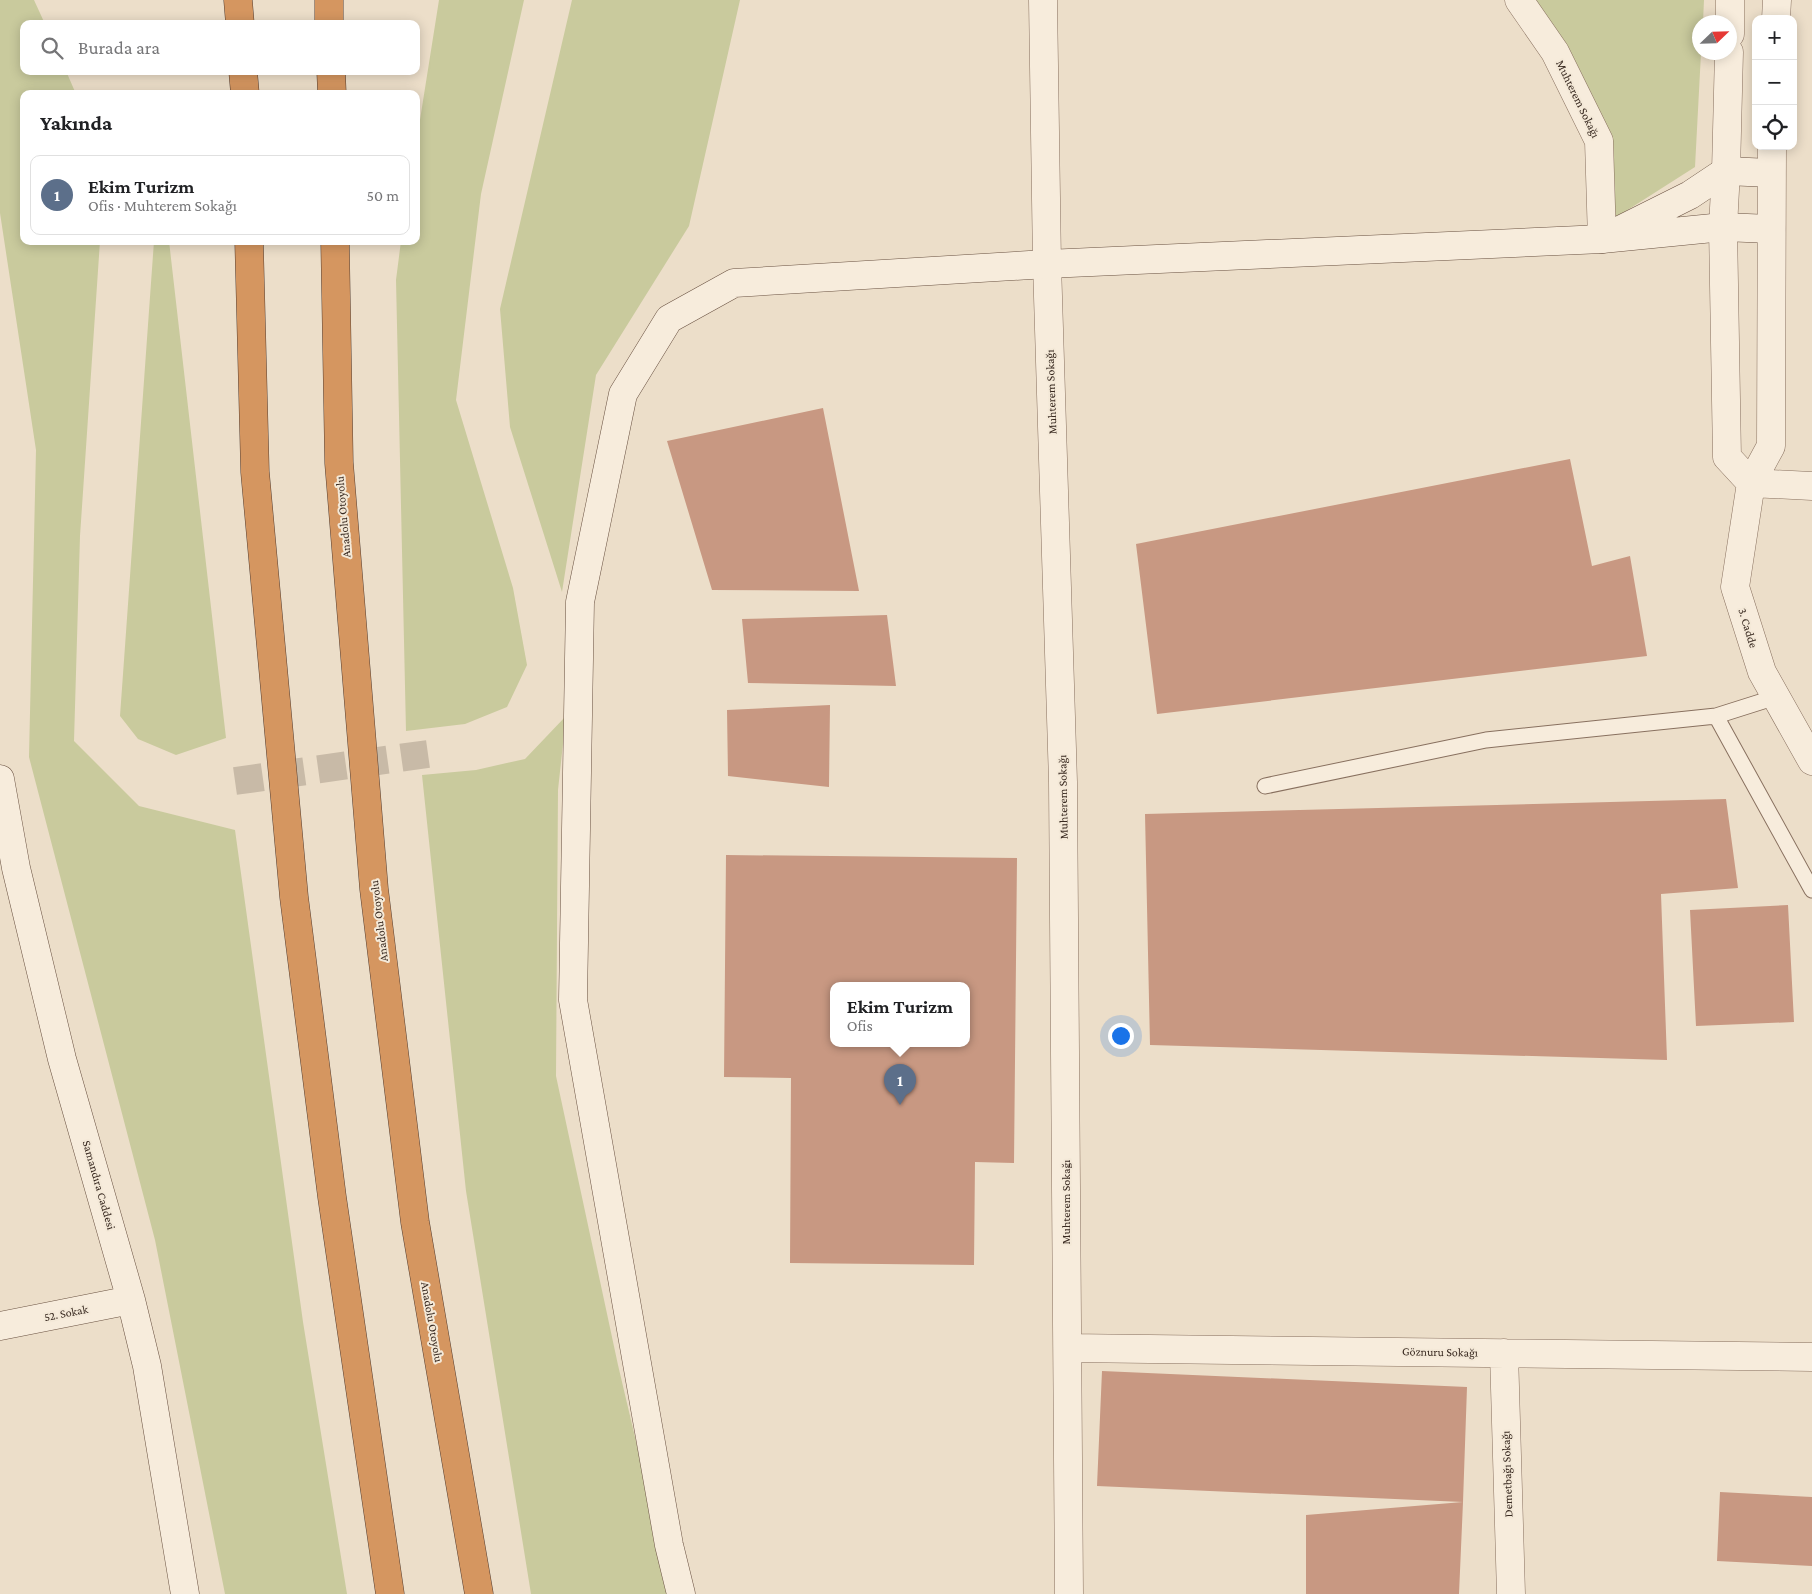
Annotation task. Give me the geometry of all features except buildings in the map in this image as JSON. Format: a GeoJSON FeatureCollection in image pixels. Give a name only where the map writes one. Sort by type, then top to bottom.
{"type":"FeatureCollection","features":[{"type":"Feature","properties":{"kind":"highway"},"geometry":{"type":"LineString","coordinates":[[238,0],[240,20]]}},
{"type":"Feature","properties":{"kind":"highway"},"geometry":{"type":"LineString","coordinates":[[329,0],[329,20]]}},
{"type":"Feature","properties":{"kind":"highway"},"geometry":{"type":"LineString","coordinates":[[243,75],[245,90]]}},
{"type":"Feature","properties":{"kind":"highway"},"geometry":{"type":"LineString","coordinates":[[331,75],[332,90]]}},
{"type":"Feature","properties":{"kind":"highway"},"geometry":{"type":"LineString","coordinates":[[249,245],[255,472],[294,897],[332,1197],[390,1594]]}},
{"type":"Feature","properties":{"kind":"highway","name":"Anadolu Otoyolu"},"geometry":{"type":"LineString","coordinates":[[335,245],[339,463],[374,890],[415,1222],[479,1594]]}},
{"type":"Feature","properties":{"kind":"street","name":"Muhterem Sokağı"},"geometry":{"type":"LineString","coordinates":[[1043,0],[1047,264],[1063,782],[1069,1594]]}},
{"type":"Feature","properties":{"kind":"street","name":"Muhterem Sokağı"},"geometry":{"type":"LineString","coordinates":[[1519,0],[1556,52],[1599,141],[1602,239]]}},
{"type":"Feature","properties":{"kind":"street"},"geometry":{"type":"LineString","coordinates":[[1730,0],[1730,15]]}},
{"type":"Feature","properties":{"kind":"street"},"geometry":{"type":"LineString","coordinates":[[1776,15],[1777,0]]}},
{"type":"Feature","properties":{"kind":"street"},"geometry":{"type":"LineString","coordinates":[[1729,60],[1723,227],[1727,457],[1751,483],[1812,486]]}},
{"type":"Feature","properties":{"kind":"street"},"geometry":{"type":"LineString","coordinates":[[1602,239],[1690,195],[1726,171],[1772,160]]}},
{"type":"Feature","properties":{"kind":"street","name":"3. Cadde"},"geometry":{"type":"LineString","coordinates":[[1772,160],[1771,446],[1751,483],[1735,587],[1762,672],[1812,761]]}},
{"type":"Feature","properties":{"kind":"street"},"geometry":{"type":"LineString","coordinates":[[681,1594],[669,1545],[573,1000],[580,602],[623,394],[669,319],[734,282],[1047,264],[1602,239],[1723,227],[1771,229]]}},
{"type":"Feature","properties":{"kind":"street","name":"Samandıra Caddesi"},"geometry":{"type":"LineString","coordinates":[[0,780],[16,868],[62,1059],[131,1300],[147,1366],[185,1594]]}},
{"type":"Feature","properties":{"kind":"street","name":"52. Sokak"},"geometry":{"type":"LineString","coordinates":[[0,1326],[131,1300]]}},
{"type":"Feature","properties":{"kind":"street","name":"Göznuru Sokağı"},"geometry":{"type":"LineString","coordinates":[[1068,1348],[1812,1357]]}},
{"type":"Feature","properties":{"kind":"street","name":"Demetbağı Sokağı"},"geometry":{"type":"LineString","coordinates":[[1504,1353],[1511,1594]]}},
{"type":"Feature","properties":{"kind":"lane"},"geometry":{"type":"LineString","coordinates":[[1264,786],[1486,740],[1716,716],[1776,698]]}},
{"type":"Feature","properties":{"kind":"lane"},"geometry":{"type":"LineString","coordinates":[[1716,716],[1812,890]]}},
{"type":"Feature","properties":{"kind":"green space"},"geometry":{"type":"Polygon","coordinates":[[[0,0],[34,0],[43,20],[20,20],[20,75],[68,75],[74,90],[20,90],[20,245],[100,245],[80,536],[74,741],[139,806],[235,830],[303,1322],[347,1594],[225,1594],[155,1240],[29,757],[36,450],[0,213],[0,0]]]}},
{"type":"Feature","properties":{"kind":"green space"},"geometry":{"type":"Polygon","coordinates":[[[439,0],[524,0],[481,194],[456,400],[513,588],[527,665],[507,707],[465,724],[406,731],[396,280],[400,245],[420,245],[420,120],[439,0]]]}},
{"type":"Feature","properties":{"kind":"green space"},"geometry":{"type":"Polygon","coordinates":[[[572,0],[740,0],[689,226],[596,375],[562,592],[510,427],[500,309],[572,0]]]}},
{"type":"Feature","properties":{"kind":"green space"},"geometry":{"type":"Polygon","coordinates":[[[1530,0],[1704,0],[1703,15],[1692,15],[1692,60],[1701,60],[1695,167],[1615,218],[1530,0]]]}},
{"type":"Feature","properties":{"kind":"green space"},"geometry":{"type":"Polygon","coordinates":[[[154,245],[169,245],[226,738],[176,755],[138,739],[120,716],[154,245]]]}},
{"type":"Feature","properties":{"kind":"green space"},"geometry":{"type":"Polygon","coordinates":[[[566,716],[558,790],[556,1076],[618,1365],[672,1594],[531,1594],[466,1191],[422,775],[476,770],[525,759],[566,716]]]}},
{"type":"Feature","properties":{"kind":"tunnel"},"geometry":{"type":"LineString","coordinates":[[235,781],[428,754]]}},
{"type":"Feature","properties":{"kind":"place","name":"Ekim Turizm"},"geometry":{"type":"Point","coordinates":[900,1105]}}]}
